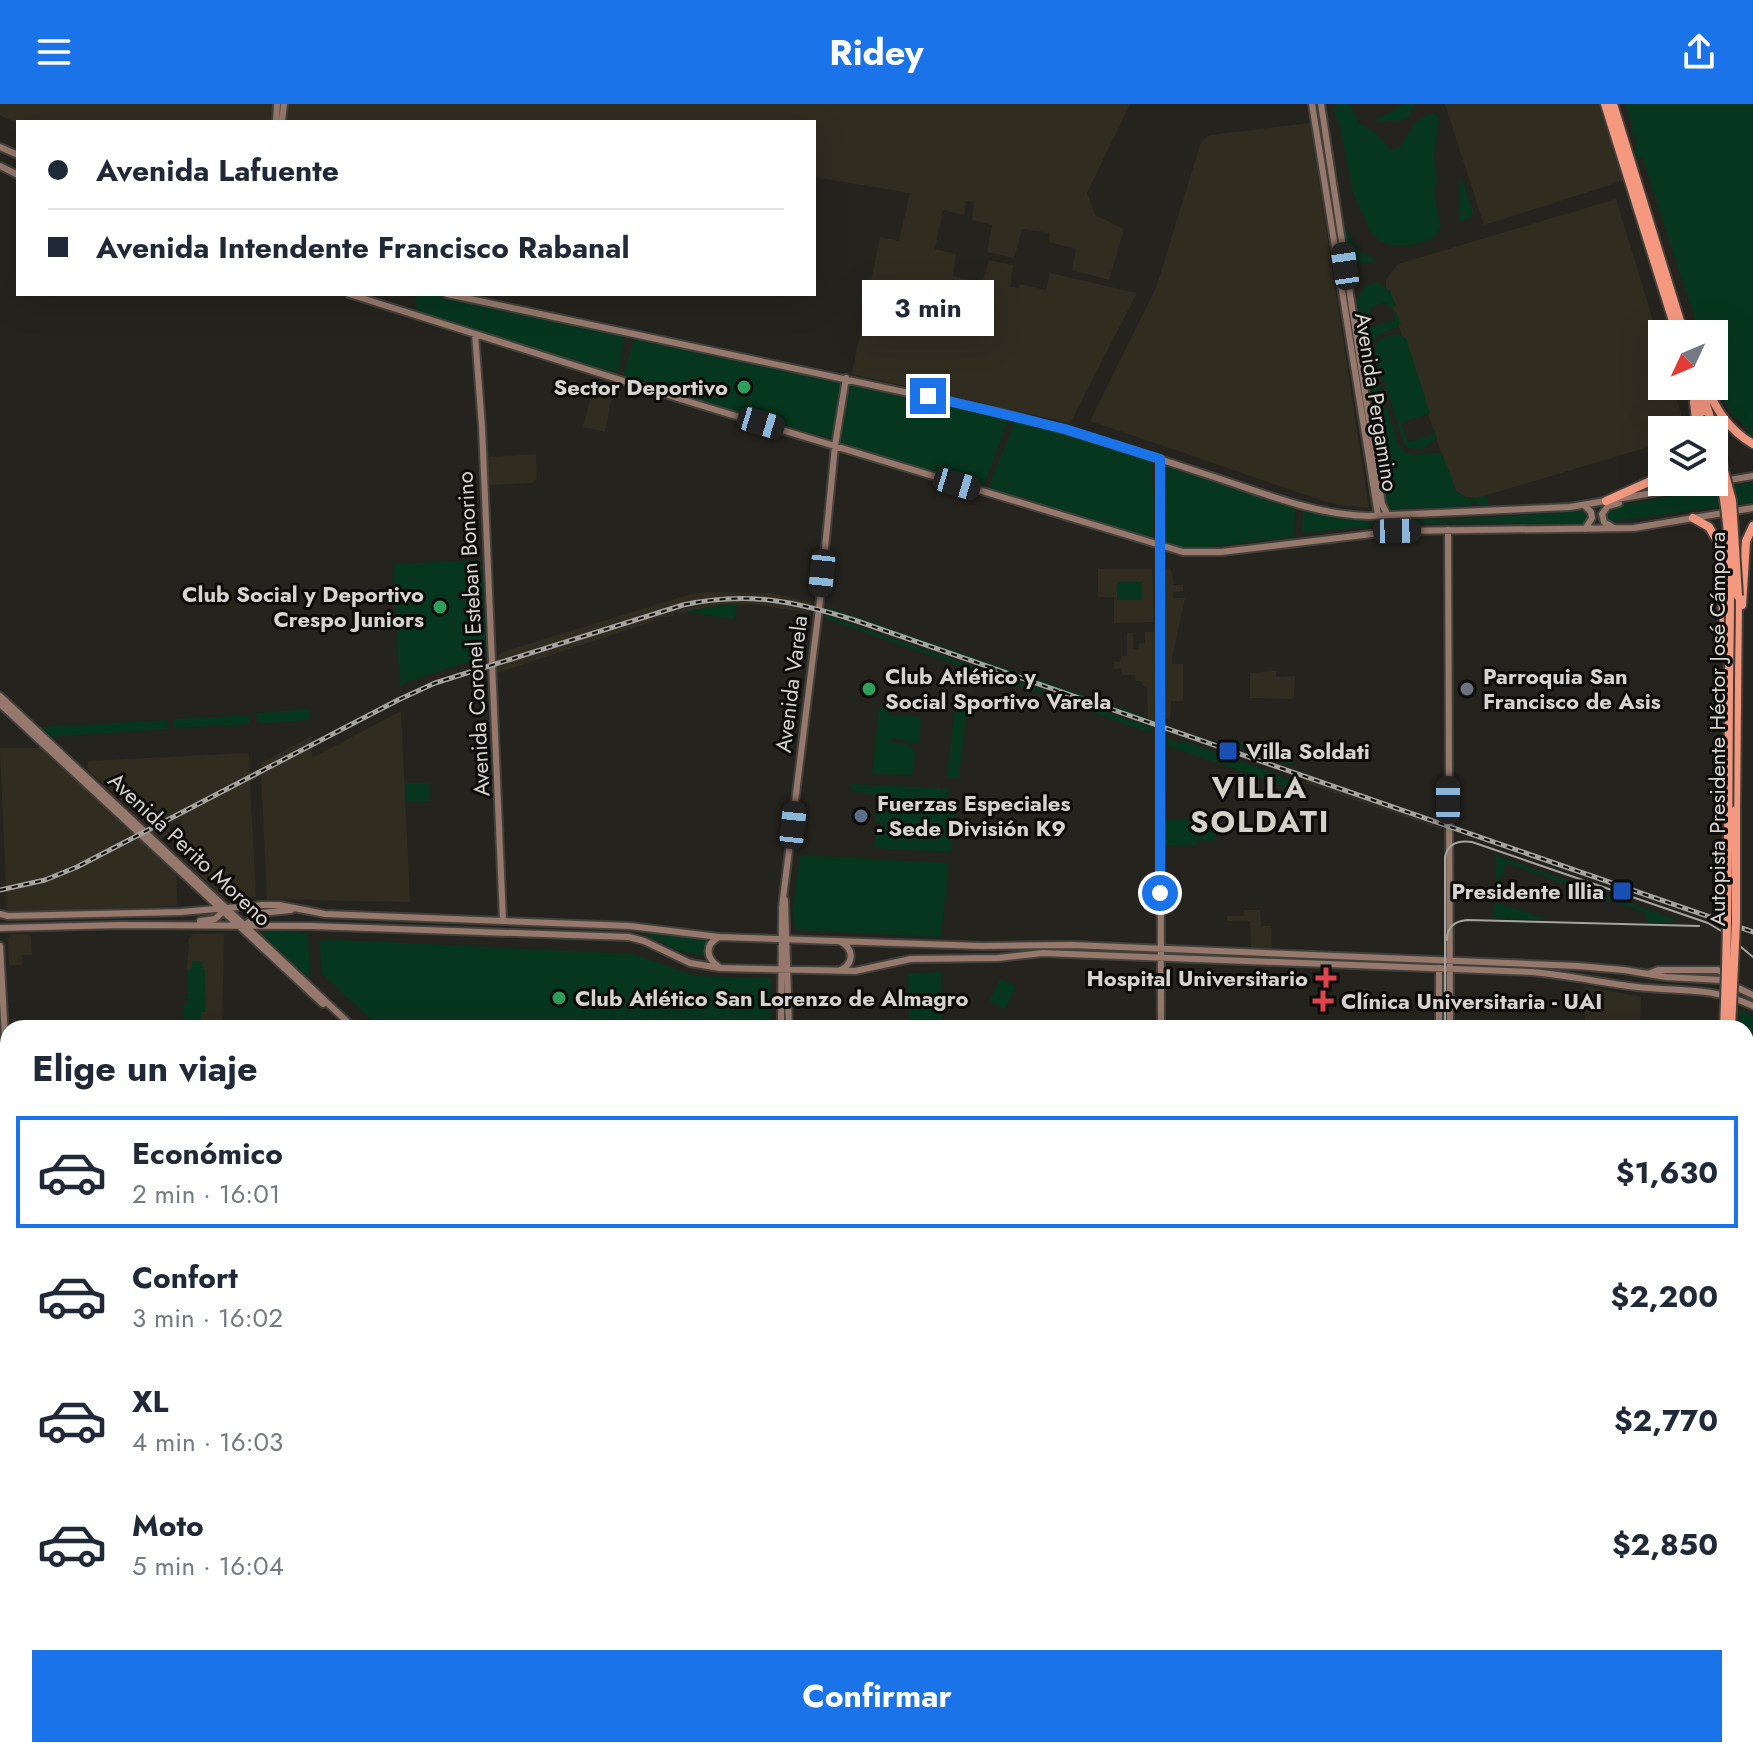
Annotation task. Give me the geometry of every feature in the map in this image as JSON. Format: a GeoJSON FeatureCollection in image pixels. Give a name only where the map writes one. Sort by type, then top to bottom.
{"type":"FeatureCollection","features":[{"type":"Feature","properties":{"kind":"highway"},"geometry":{"type":"LineString","coordinates":[[1605,104],[1673,320]]}},
{"type":"Feature","properties":{"kind":"highway"},"geometry":{"type":"LineString","coordinates":[[1613,104],[1680,320]]}},
{"type":"Feature","properties":{"kind":"highway","name":"Autopista Presidente Héctor José Cámpora"},"geometry":{"type":"LineString","coordinates":[[1699,400],[1726,470],[1734,514],[1738,596],[1732,688],[1724,1020]]}},
{"type":"Feature","properties":{"kind":"highway","name":"Autopista Presidente Héctor José Cámpora"},"geometry":{"type":"LineString","coordinates":[[1704,400],[1706,415]]}},
{"type":"Feature","properties":{"kind":"highway"},"geometry":{"type":"LineString","coordinates":[[1711,400],[1725,422],[1753,444]]}},
{"type":"Feature","properties":{"kind":"highway"},"geometry":{"type":"LineString","coordinates":[[1606,501],[1648,482]]}},
{"type":"Feature","properties":{"kind":"highway","name":"Autopista Presidente Héctor José Cámpora"},"geometry":{"type":"LineString","coordinates":[[1724,496],[1728,534],[1736,922],[1731,1020]]}},
{"type":"Feature","properties":{"kind":"highway"},"geometry":{"type":"LineString","coordinates":[[1693,518],[1715,534],[1721,564],[1732,688]]}},
{"type":"Feature","properties":{"kind":"highway"},"geometry":{"type":"LineString","coordinates":[[1732,688],[1746,541],[1753,526]]}},
{"type":"Feature","properties":{"kind":"main road","name":"Avenida Pergamino"},"geometry":{"type":"LineString","coordinates":[[1312,104],[1378,515]]}},
{"type":"Feature","properties":{"kind":"main road","name":"Avenida Pergamino"},"geometry":{"type":"LineString","coordinates":[[1321,104],[1380,490],[1387,515]]}},
{"type":"Feature","properties":{"kind":"main road"},"geometry":{"type":"LineString","coordinates":[[0,150],[16,154]]}},
{"type":"Feature","properties":{"kind":"main road"},"geometry":{"type":"LineString","coordinates":[[355,296],[1183,552],[1214,553],[1380,532],[1617,528],[1753,508]]}},
{"type":"Feature","properties":{"kind":"main road"},"geometry":{"type":"LineString","coordinates":[[456,296],[1021,417],[1300,505],[1344,514],[1387,515],[1583,505],[1648,494]]}},
{"type":"Feature","properties":{"kind":"main road","name":"Avenida Coronel Esteban Bonorino"},"geometry":{"type":"LineString","coordinates":[[475,334],[482,427],[502,932]]}},
{"type":"Feature","properties":{"kind":"main road"},"geometry":{"type":"LineString","coordinates":[[588,369],[620,375]]}},
{"type":"Feature","properties":{"kind":"main road","name":"Avenida Varela"},"geometry":{"type":"LineString","coordinates":[[781,1020],[785,900],[835,446],[846,378]]}},
{"type":"Feature","properties":{"kind":"main road"},"geometry":{"type":"LineString","coordinates":[[1160,459],[1161,1020]]}},
{"type":"Feature","properties":{"kind":"main road"},"geometry":{"type":"LineString","coordinates":[[1728,480],[1753,476]]}},
{"type":"Feature","properties":{"kind":"main road"},"geometry":{"type":"LineString","coordinates":[[1617,528],[1604,522],[1602,514],[1606,508],[1656,496]]}},
{"type":"Feature","properties":{"kind":"main road"},"geometry":{"type":"LineString","coordinates":[[1583,505],[1589,509],[1592,518],[1585,529]]}},
{"type":"Feature","properties":{"kind":"main road"},"geometry":{"type":"LineString","coordinates":[[1448,530],[1450,1020]]}},
{"type":"Feature","properties":{"kind":"main road","name":"Avenida Perito Moreno"},"geometry":{"type":"LineString","coordinates":[[0,696],[241,927],[343,1020]]}},
{"type":"Feature","properties":{"kind":"main road","name":"Avenida Perito Moreno"},"geometry":{"type":"LineString","coordinates":[[0,704],[223,910]]}},
{"type":"Feature","properties":{"kind":"main road"},"geometry":{"type":"LineString","coordinates":[[0,914],[223,910],[233,906],[271,905],[377,917],[630,926],[719,937],[982,946],[1161,948],[1439,960],[1450,965],[1545,973],[1647,988],[1721,993],[1753,1006]]}},
{"type":"Feature","properties":{"kind":"main road"},"geometry":{"type":"LineString","coordinates":[[185,925],[215,919],[223,910]]}},
{"type":"Feature","properties":{"kind":"main road"},"geometry":{"type":"LineString","coordinates":[[241,927],[260,913],[295,910]]}},
{"type":"Feature","properties":{"kind":"main road"},"geometry":{"type":"LineString","coordinates":[[0,928],[185,925],[435,928],[629,937],[690,963],[720,968],[784,970],[861,970],[911,959],[998,958],[1043,953],[1439,969],[1450,965],[1624,970],[1716,980],[1753,995]]}},
{"type":"Feature","properties":{"kind":"main road"},"geometry":{"type":"LineString","coordinates":[[719,937],[712,941],[708,950],[709,958],[720,968]]}},
{"type":"Feature","properties":{"kind":"main road"},"geometry":{"type":"LineString","coordinates":[[837,941],[846,944],[851,957],[848,964],[838,971]]}},
{"type":"Feature","properties":{"kind":"main road"},"geometry":{"type":"LineString","coordinates":[[0,946],[4,1020]]}},
{"type":"Feature","properties":{"kind":"main road"},"geometry":{"type":"LineString","coordinates":[[1439,960],[1439,1020]]}},
{"type":"Feature","properties":{"kind":"main road","name":"Avenida Varela"},"geometry":{"type":"LineString","coordinates":[[784,970],[788,1020]]}},
{"type":"Feature","properties":{"kind":"main road"},"geometry":{"type":"LineString","coordinates":[[1611,982],[1623,980],[1624,970]]}},
{"type":"Feature","properties":{"kind":"main road"},"geometry":{"type":"LineString","coordinates":[[1647,988],[1641,980],[1658,970],[1718,970],[1731,984]]}},
{"type":"Feature","properties":{"kind":"shaded area"},"geometry":{"type":"Polygon","coordinates":[[[0,104],[1130,104],[1087,193],[1095,215],[1124,229],[1109,280],[1072,270],[1076,249],[1049,242],[1050,233],[1022,229],[1014,258],[987,252],[992,225],[972,220],[974,202],[966,201],[964,215],[943,210],[935,249],[956,254],[953,276],[982,283],[989,260],[1013,265],[1010,287],[1019,288],[1020,284],[1046,290],[1050,273],[1137,293],[1070,423],[852,374],[880,237],[899,241],[910,193],[816,177],[816,120],[16,120],[16,123],[0,115],[0,104]]]}},
{"type":"Feature","properties":{"kind":"shaded area"},"geometry":{"type":"Polygon","coordinates":[[[1445,104],[1599,104],[1623,181],[1484,225],[1445,104]]]}},
{"type":"Feature","properties":{"kind":"shaded area"},"geometry":{"type":"Polygon","coordinates":[[[1310,123],[1369,508],[1339,505],[1315,498],[1090,421],[1156,288],[1201,142],[1210,135],[1310,123]]]}},
{"type":"Feature","properties":{"kind":"shaded area"},"geometry":{"type":"Polygon","coordinates":[[[1616,199],[1653,320],[1648,320],[1648,400],[1677,400],[1681,416],[1648,416],[1648,447],[1477,498],[1465,497],[1451,483],[1386,287],[1386,279],[1398,264],[1616,199]]]}},
{"type":"Feature","properties":{"kind":"shaded area"},"geometry":{"type":"Polygon","coordinates":[[[595,382],[610,386],[613,390],[605,432],[583,427],[595,382]]]}},
{"type":"Feature","properties":{"kind":"shaded area"},"geometry":{"type":"Polygon","coordinates":[[[536,454],[537,479],[532,483],[491,485],[488,482],[486,457],[536,454]]]}},
{"type":"Feature","properties":{"kind":"shaded area"},"geometry":{"type":"Polygon","coordinates":[[[1171,568],[1174,585],[1183,585],[1183,591],[1173,592],[1173,598],[1185,598],[1172,658],[1172,664],[1183,664],[1183,701],[1171,701],[1170,720],[1164,718],[1162,569],[1171,568]]]}},
{"type":"Feature","properties":{"kind":"shaded area"},"geometry":{"type":"Polygon","coordinates":[[[1098,569],[1152,569],[1154,622],[1114,623],[1114,597],[1098,597],[1098,569]]]}},
{"type":"Feature","properties":{"kind":"shaded area"},"geometry":{"type":"Polygon","coordinates":[[[771,593],[811,602],[809,613],[753,604],[718,605],[678,614],[677,611],[674,612],[675,616],[654,618],[654,621],[497,673],[494,668],[494,659],[502,652],[691,594],[771,593]]]}},
{"type":"Feature","properties":{"kind":"shaded area"},"geometry":{"type":"Polygon","coordinates":[[[1145,632],[1155,632],[1154,721],[1148,719],[1147,686],[1142,686],[1142,681],[1136,681],[1135,675],[1122,675],[1122,668],[1114,669],[1114,662],[1120,662],[1121,656],[1127,656],[1127,633],[1133,633],[1133,649],[1138,650],[1139,643],[1145,643],[1145,632]]]}},
{"type":"Feature","properties":{"kind":"shaded area"},"geometry":{"type":"Polygon","coordinates":[[[1276,671],[1276,677],[1295,676],[1292,699],[1250,698],[1250,673],[1276,671]]]}},
{"type":"Feature","properties":{"kind":"shaded area"},"geometry":{"type":"Polygon","coordinates":[[[401,711],[410,902],[267,899],[261,776],[250,782],[256,897],[224,899],[184,860],[182,818],[170,824],[171,833],[161,838],[153,833],[141,839],[176,874],[178,906],[7,912],[0,748],[42,748],[129,831],[137,834],[149,827],[88,770],[88,761],[249,753],[250,775],[262,769],[261,763],[312,736],[312,758],[401,711]]]}},
{"type":"Feature","properties":{"kind":"shaded area"},"geometry":{"type":"Polygon","coordinates":[[[1305,773],[1442,822],[1442,830],[1306,783],[1305,773]]]}},
{"type":"Feature","properties":{"kind":"shaded area"},"geometry":{"type":"Polygon","coordinates":[[[1244,910],[1260,910],[1261,926],[1271,926],[1272,948],[1251,948],[1250,921],[1227,921],[1227,916],[1244,916],[1244,910]]]}},
{"type":"Feature","properties":{"kind":"shaded area"},"geometry":{"type":"Polygon","coordinates":[[[11,934],[29,934],[31,937],[32,955],[22,955],[22,965],[9,965],[8,938],[11,934]]]}},
{"type":"Feature","properties":{"kind":"shaded area"},"geometry":{"type":"Polygon","coordinates":[[[193,934],[224,934],[222,1020],[201,1020],[201,1012],[205,1012],[205,969],[187,969],[189,938],[193,934]]]}},
{"type":"Feature","properties":{"kind":"shaded area"},"geometry":{"type":"Polygon","coordinates":[[[1584,986],[1641,997],[1640,1020],[1585,1020],[1584,986]]]}},
{"type":"Feature","properties":{"kind":"green space"},"geometry":{"type":"Polygon","coordinates":[[[1336,104],[1350,104],[1359,123],[1378,135],[1391,150],[1400,147],[1417,122],[1435,113],[1439,119],[1434,154],[1437,181],[1434,194],[1441,226],[1429,240],[1413,245],[1390,245],[1378,240],[1370,231],[1353,193],[1334,111],[1336,104]]]}},
{"type":"Feature","properties":{"kind":"green space"},"geometry":{"type":"Polygon","coordinates":[[[1403,104],[1414,104],[1404,119],[1393,122],[1375,120],[1403,104]]]}},
{"type":"Feature","properties":{"kind":"green space"},"geometry":{"type":"Polygon","coordinates":[[[1625,104],[1753,104],[1753,442],[1741,431],[1750,431],[1722,400],[1728,400],[1728,320],[1695,320],[1642,157],[1634,159],[1632,155],[1636,141],[1635,135],[1631,134],[1632,125],[1625,104]]]}},
{"type":"Feature","properties":{"kind":"green space"},"geometry":{"type":"Polygon","coordinates":[[[1459,178],[1473,211],[1470,217],[1459,222],[1459,178]]]}},
{"type":"Feature","properties":{"kind":"green space"},"geometry":{"type":"Polygon","coordinates":[[[1343,223],[1358,250],[1377,261],[1350,265],[1343,223]]]}},
{"type":"Feature","properties":{"kind":"green space"},"geometry":{"type":"Polygon","coordinates":[[[1377,282],[1390,291],[1396,306],[1389,308],[1386,302],[1369,308],[1372,320],[1366,322],[1368,328],[1395,320],[1393,313],[1396,312],[1401,324],[1375,337],[1370,355],[1399,446],[1415,455],[1442,454],[1457,492],[1470,499],[1487,496],[1487,505],[1477,506],[1476,501],[1471,502],[1471,506],[1388,509],[1356,309],[1357,299],[1365,286],[1377,282]]]}},
{"type":"Feature","properties":{"kind":"green space"},"geometry":{"type":"Polygon","coordinates":[[[415,296],[441,296],[622,334],[625,336],[618,372],[591,367],[417,312],[415,296]]]}},
{"type":"Feature","properties":{"kind":"green space"},"geometry":{"type":"Polygon","coordinates":[[[1397,334],[1406,338],[1430,413],[1401,423],[1408,442],[1434,434],[1434,428],[1437,438],[1422,450],[1408,448],[1404,444],[1375,355],[1376,346],[1381,340],[1397,334]]]}},
{"type":"Feature","properties":{"kind":"green space"},"geometry":{"type":"Polygon","coordinates":[[[635,336],[841,381],[832,438],[789,429],[625,378],[623,375],[635,336]]]}},
{"type":"Feature","properties":{"kind":"green space"},"geometry":{"type":"Polygon","coordinates":[[[850,382],[1005,418],[1008,421],[984,485],[978,487],[841,444],[839,440],[850,382]]]}},
{"type":"Feature","properties":{"kind":"green space"},"geometry":{"type":"Polygon","coordinates":[[[1017,420],[1086,435],[1092,440],[1152,460],[1154,537],[992,491],[989,486],[1017,420]]]}},
{"type":"Feature","properties":{"kind":"green space"},"geometry":{"type":"Polygon","coordinates":[[[1167,465],[1292,507],[1295,510],[1294,537],[1188,549],[1165,545],[1163,468],[1167,465]]]}},
{"type":"Feature","properties":{"kind":"green space"},"geometry":{"type":"Polygon","coordinates":[[[1753,482],[1753,502],[1618,521],[1607,521],[1603,512],[1608,507],[1672,496],[1728,496],[1728,486],[1753,482]]]}},
{"type":"Feature","properties":{"kind":"green space"},"geometry":{"type":"Polygon","coordinates":[[[1307,510],[1334,517],[1373,520],[1374,526],[1304,533],[1303,512],[1307,510]]]}},
{"type":"Feature","properties":{"kind":"green space"},"geometry":{"type":"Polygon","coordinates":[[[1583,511],[1590,518],[1585,523],[1383,525],[1382,520],[1448,520],[1583,511]]]}},
{"type":"Feature","properties":{"kind":"green space","name":"Club Social y Deportivo Crespo Juniors"},"geometry":{"type":"Polygon","coordinates":[[[478,560],[482,564],[487,656],[406,682],[400,688],[393,564],[478,560]]]}},
{"type":"Feature","properties":{"kind":"green space"},"geometry":{"type":"Polygon","coordinates":[[[1117,582],[1142,582],[1142,600],[1117,600],[1117,582]]]}},
{"type":"Feature","properties":{"kind":"green space"},"geometry":{"type":"Polygon","coordinates":[[[737,604],[734,619],[685,612],[718,605],[737,604]]]}},
{"type":"Feature","properties":{"kind":"green space"},"geometry":{"type":"Polygon","coordinates":[[[827,607],[1121,708],[1154,723],[826,610],[827,607]]]}},
{"type":"Feature","properties":{"kind":"green space"},"geometry":{"type":"Polygon","coordinates":[[[825,615],[1153,730],[1148,732],[824,618],[825,615]]]}},
{"type":"Feature","properties":{"kind":"green space"},"geometry":{"type":"Polygon","coordinates":[[[879,707],[889,707],[889,715],[918,716],[921,720],[919,743],[890,738],[890,742],[909,744],[915,753],[913,775],[872,774],[879,707]]]}},
{"type":"Feature","properties":{"kind":"green space"},"geometry":{"type":"Polygon","coordinates":[[[955,707],[967,708],[959,777],[947,777],[955,707]]]}},
{"type":"Feature","properties":{"kind":"green space"},"geometry":{"type":"Polygon","coordinates":[[[309,709],[310,720],[257,724],[256,713],[309,709]]]}},
{"type":"Feature","properties":{"kind":"green space"},"geometry":{"type":"Polygon","coordinates":[[[249,715],[250,724],[174,728],[174,719],[249,715]]]}},
{"type":"Feature","properties":{"kind":"green space"},"geometry":{"type":"Polygon","coordinates":[[[168,720],[167,729],[51,737],[40,727],[168,720]]]}},
{"type":"Feature","properties":{"kind":"green space"},"geometry":{"type":"Polygon","coordinates":[[[1226,736],[1294,761],[1292,765],[1252,754],[1237,747],[1236,741],[1226,736]]]}},
{"type":"Feature","properties":{"kind":"green space"},"geometry":{"type":"Polygon","coordinates":[[[1166,738],[1179,743],[1180,740],[1277,774],[1295,782],[1295,791],[1284,792],[1284,786],[1168,746],[1166,738]]]}},
{"type":"Feature","properties":{"kind":"green space"},"geometry":{"type":"Polygon","coordinates":[[[405,783],[430,783],[430,801],[405,802],[405,783]]]}},
{"type":"Feature","properties":{"kind":"green space"},"geometry":{"type":"Polygon","coordinates":[[[849,784],[940,788],[940,794],[943,788],[953,789],[947,791],[946,806],[956,807],[951,852],[874,848],[877,829],[885,827],[875,822],[875,797],[853,791],[849,784]]]}},
{"type":"Feature","properties":{"kind":"green space"},"geometry":{"type":"Polygon","coordinates":[[[1166,819],[1191,820],[1191,826],[1216,828],[1215,841],[1198,840],[1197,846],[1165,845],[1166,819]]]}},
{"type":"Feature","properties":{"kind":"green space"},"geometry":{"type":"Polygon","coordinates":[[[800,855],[949,863],[941,937],[795,930],[792,912],[800,855]]]}},
{"type":"Feature","properties":{"kind":"green space"},"geometry":{"type":"Polygon","coordinates":[[[1495,855],[1678,922],[1647,923],[1646,913],[1506,863],[1496,891],[1495,855]]]}},
{"type":"Feature","properties":{"kind":"green space"},"geometry":{"type":"Polygon","coordinates":[[[1494,903],[1499,903],[1550,920],[1494,918],[1494,903]]]}},
{"type":"Feature","properties":{"kind":"green space"},"geometry":{"type":"Polygon","coordinates":[[[265,930],[308,933],[310,979],[262,939],[265,930]]]}},
{"type":"Feature","properties":{"kind":"green space"},"geometry":{"type":"Polygon","coordinates":[[[640,931],[707,939],[704,956],[676,950],[640,931]]]}},
{"type":"Feature","properties":{"kind":"green space","name":"Club Atlético San Lorenzo de Almagro"},"geometry":{"type":"Polygon","coordinates":[[[322,939],[633,954],[697,976],[771,978],[771,1020],[371,1020],[321,973],[322,939]]]}},
{"type":"Feature","properties":{"kind":"green space"},"geometry":{"type":"Polygon","coordinates":[[[192,961],[202,961],[202,968],[205,969],[206,1012],[201,1012],[201,1020],[184,1020],[184,1003],[188,1003],[187,969],[192,968],[192,961]]]}},
{"type":"Feature","properties":{"kind":"green space"},"geometry":{"type":"Polygon","coordinates":[[[941,972],[942,1020],[909,1020],[908,973],[941,972]]]}},
{"type":"Feature","properties":{"kind":"green space"},"geometry":{"type":"Polygon","coordinates":[[[1000,979],[1016,986],[1005,1010],[989,1001],[1000,979]]]}},
{"type":"Feature","properties":{"kind":"green space"},"geometry":{"type":"Polygon","coordinates":[[[1740,1009],[1753,1017],[1753,1020],[1739,1020],[1740,1009]]]}},
{"type":"Feature","properties":{"kind":"tram line"},"geometry":{"type":"LineString","coordinates":[[1445,1020],[1445,857],[1449,848],[1459,842],[1472,842],[1708,923],[1753,957]]}},
{"type":"Feature","properties":{"kind":"tram line"},"geometry":{"type":"LineString","coordinates":[[1447,940],[1452,926],[1467,920],[1699,926]]}},
{"type":"Feature","properties":{"kind":"railway"},"geometry":{"type":"LineString","coordinates":[[0,890],[45,880],[77,867],[435,683],[683,605],[750,599],[792,603],[857,621],[1753,932]]}},
{"type":"Feature","properties":{"kind":"place","name":"Sector Deportivo"},"geometry":{"type":"Point","coordinates":[744,387]}},
{"type":"Feature","properties":{"kind":"place","name":"Club Social y Deportivo Crespo Juniors"},"geometry":{"type":"Point","coordinates":[440,607]}},
{"type":"Feature","properties":{"kind":"place","name":"Club Atlético y Social Sportivo Varela"},"geometry":{"type":"Point","coordinates":[869,689]}},
{"type":"Feature","properties":{"kind":"place","name":"Parroquia San Francisco de Asis"},"geometry":{"type":"Point","coordinates":[1467,689]}},
{"type":"Feature","properties":{"kind":"place","name":"Villa Soldati"},"geometry":{"type":"Point","coordinates":[1228,751]}},
{"type":"Feature","properties":{"kind":"place","name":"Fuerzas Especiales - Sede División K9"},"geometry":{"type":"Point","coordinates":[861,816]}},
{"type":"Feature","properties":{"kind":"place","name":"Presidente Illia"},"geometry":{"type":"Point","coordinates":[1622,891]}},
{"type":"Feature","properties":{"kind":"place","name":"Hospital Universitario"},"geometry":{"type":"Point","coordinates":[1326,978]}},
{"type":"Feature","properties":{"kind":"place","name":"Club Atlético San Lorenzo de Almagro"},"geometry":{"type":"Point","coordinates":[559,998]}},
{"type":"Feature","properties":{"kind":"place","name":"Clínica Universitaria - UAI"},"geometry":{"type":"Point","coordinates":[1323,1001]}},
{"type":"Feature","properties":{"kind":"district","name":"VILLA SOLDATI"},"geometry":{"type":"Point","coordinates":[1260,804]}},
{"type":"Feature","properties":{"kind":"route"},"geometry":{"type":"LineString","coordinates":[[928,396],[1021,417],[1160,459],[1160,893]]}}]}
